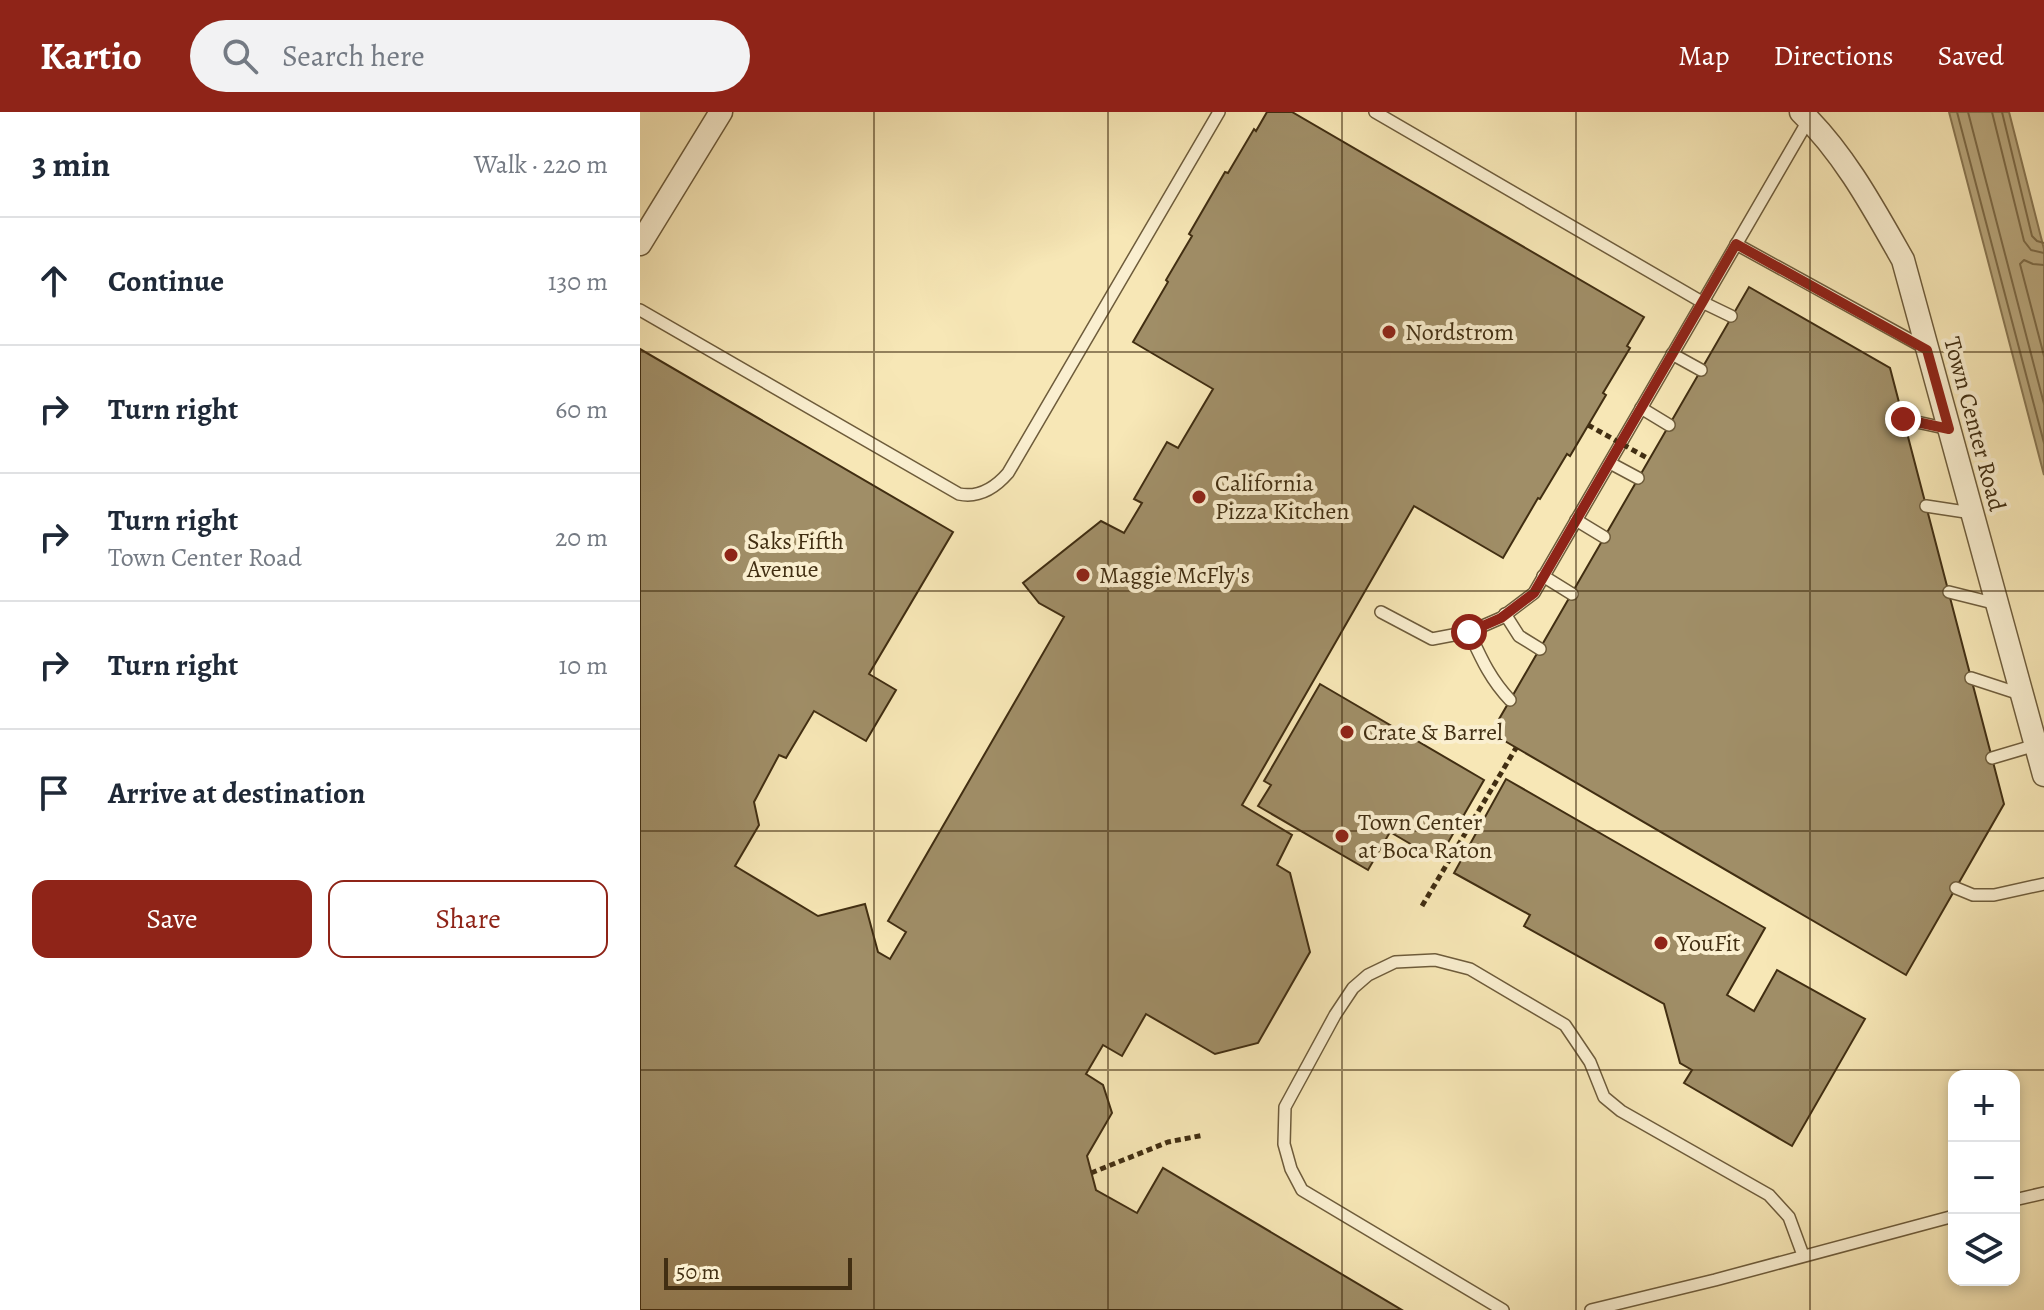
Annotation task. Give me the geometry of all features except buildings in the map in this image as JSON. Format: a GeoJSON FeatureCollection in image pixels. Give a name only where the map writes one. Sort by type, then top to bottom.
{"type":"FeatureCollection","features":[{"type":"Feature","properties":{"kind":"street"},"geometry":{"type":"LineString","coordinates":[[640,244],[721,112]]}},
{"type":"Feature","properties":{"kind":"street","name":"Town Center Road"},"geometry":{"type":"LineString","coordinates":[[1805,116],[1841,159],[1873,206],[1903,260],[2044,775]]}},
{"type":"Feature","properties":{"kind":"lane"},"geometry":{"type":"LineString","coordinates":[[640,310],[959,494],[969,496],[980,493],[998,484],[1008,473],[1219,112]]}},
{"type":"Feature","properties":{"kind":"lane"},"geometry":{"type":"LineString","coordinates":[[1375,112],[1731,316]]}},
{"type":"Feature","properties":{"kind":"lane"},"geometry":{"type":"LineString","coordinates":[[1381,612],[1432,639],[1469,632],[1505,614],[1534,593],[1736,244],[1805,116]]}},
{"type":"Feature","properties":{"kind":"lane"},"geometry":{"type":"LineString","coordinates":[[1736,244],[1927,350]]}},
{"type":"Feature","properties":{"kind":"lane"},"geometry":{"type":"LineString","coordinates":[[1672,354],[1701,370]]}},
{"type":"Feature","properties":{"kind":"lane"},"geometry":{"type":"LineString","coordinates":[[1641,408],[1669,425]]}},
{"type":"Feature","properties":{"kind":"lane"},"geometry":{"type":"LineString","coordinates":[[1903,419],[1949,429]]}},
{"type":"Feature","properties":{"kind":"lane"},"geometry":{"type":"LineString","coordinates":[[1610,463],[1638,478]]}},
{"type":"Feature","properties":{"kind":"lane"},"geometry":{"type":"LineString","coordinates":[[1926,506],[1972,513]]}},
{"type":"Feature","properties":{"kind":"lane"},"geometry":{"type":"LineString","coordinates":[[1576,520],[1604,537]]}},
{"type":"Feature","properties":{"kind":"lane"},"geometry":{"type":"LineString","coordinates":[[1543,576],[1572,594]]}},
{"type":"Feature","properties":{"kind":"lane"},"geometry":{"type":"LineString","coordinates":[[1949,592],[1997,604]]}},
{"type":"Feature","properties":{"kind":"lane"},"geometry":{"type":"LineString","coordinates":[[1505,614],[1519,636],[1540,649]]}},
{"type":"Feature","properties":{"kind":"lane"},"geometry":{"type":"LineString","coordinates":[[1469,632],[1489,673],[1510,700]]}},
{"type":"Feature","properties":{"kind":"lane"},"geometry":{"type":"LineString","coordinates":[[1971,678],[2022,694]]}},
{"type":"Feature","properties":{"kind":"lane"},"geometry":{"type":"LineString","coordinates":[[1992,758],[2036,745]]}},
{"type":"Feature","properties":{"kind":"lane"},"geometry":{"type":"LineString","coordinates":[[1956,888],[1973,895],[1994,895],[2044,884]]}},
{"type":"Feature","properties":{"kind":"lane"},"geometry":{"type":"LineString","coordinates":[[1503,1310],[1302,1190],[1291,1169],[1284,1144],[1285,1107],[1353,988],[1368,975],[1395,962],[1435,960],[1470,969],[1565,1025],[1590,1062],[1604,1097],[1621,1111],[1769,1195],[1789,1217],[1803,1255]]}},
{"type":"Feature","properties":{"kind":"lane"},"geometry":{"type":"LineString","coordinates":[[2020,1199],[2044,1193]]}},
{"type":"Feature","properties":{"kind":"lane"},"geometry":{"type":"LineString","coordinates":[[1591,1310],[1948,1218]]}},
{"type":"Feature","properties":{"kind":"path"},"geometry":{"type":"LineString","coordinates":[[1588,425],[1649,459]]}},
{"type":"Feature","properties":{"kind":"path"},"geometry":{"type":"LineString","coordinates":[[1422,906],[1516,748]]}},
{"type":"Feature","properties":{"kind":"path"},"geometry":{"type":"LineString","coordinates":[[1091,1173],[1168,1142],[1204,1135]]}},
{"type":"Feature","properties":{"kind":"water"},"geometry":{"type":"Polygon","coordinates":[[[1949,112],[2009,112],[2044,249],[2044,475],[1949,112]]]}},
{"type":"Feature","properties":{"kind":"place","name":"Nordstrom"},"geometry":{"type":"Point","coordinates":[1389,332]}},
{"type":"Feature","properties":{"kind":"place","name":"California Pizza Kitchen"},"geometry":{"type":"Point","coordinates":[1199,497]}},
{"type":"Feature","properties":{"kind":"place","name":"Saks Fifth Avenue"},"geometry":{"type":"Point","coordinates":[731,555]}},
{"type":"Feature","properties":{"kind":"place","name":"Maggie McFly's"},"geometry":{"type":"Point","coordinates":[1083,575]}},
{"type":"Feature","properties":{"kind":"place","name":"Crate & Barrel"},"geometry":{"type":"Point","coordinates":[1347,732]}},
{"type":"Feature","properties":{"kind":"place","name":"Town Center at Boca Raton"},"geometry":{"type":"Point","coordinates":[1342,836]}},
{"type":"Feature","properties":{"kind":"place","name":"YouFit"},"geometry":{"type":"Point","coordinates":[1661,943]}},
{"type":"Feature","properties":{"kind":"route"},"geometry":{"type":"LineString","coordinates":[[1469,632],[1501,618],[1534,593],[1736,244],[1927,350],[1949,429],[1903,419]]}}]}
